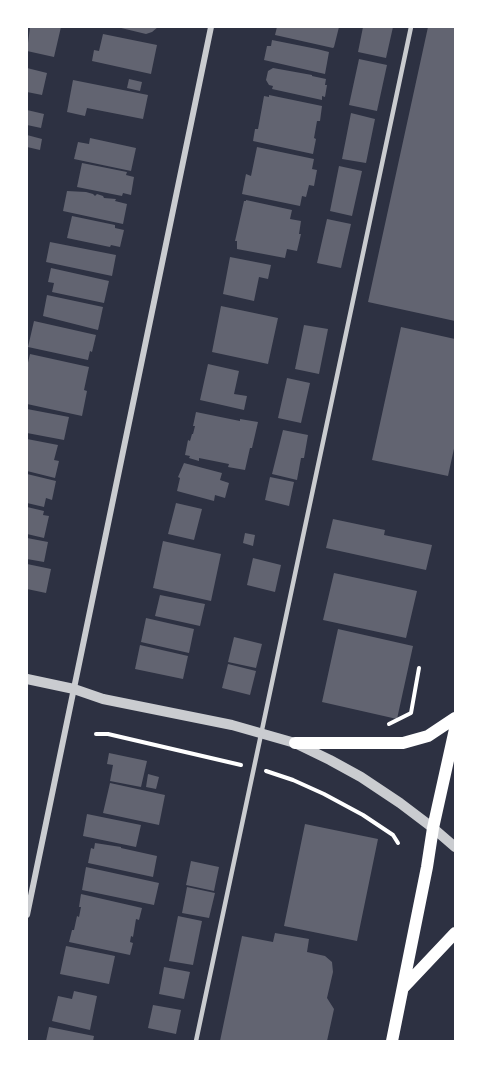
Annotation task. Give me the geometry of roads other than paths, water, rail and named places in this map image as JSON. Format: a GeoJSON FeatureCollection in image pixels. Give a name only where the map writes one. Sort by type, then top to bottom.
{"type":"FeatureCollection","features":[{"type":"Feature","properties":{"kind":"main road"},"geometry":{"type":"LineString","coordinates":[[295,743],[403,743],[428,736],[455,717]]}},
{"type":"Feature","properties":{"kind":"main road"},"geometry":{"type":"LineString","coordinates":[[392,1041],[433,828],[455,729]]}},
{"type":"Feature","properties":{"kind":"main road"},"geometry":{"type":"LineString","coordinates":[[403,988],[455,933]]}},
{"type":"Feature","properties":{"kind":"street"},"geometry":{"type":"LineString","coordinates":[[27,915],[211,27]]}},
{"type":"Feature","properties":{"kind":"street"},"geometry":{"type":"LineString","coordinates":[[27,679],[74,689],[103,699],[232,725],[295,743],[361,777],[400,803],[455,847]]}},
{"type":"Feature","properties":{"kind":"lane"},"geometry":{"type":"LineString","coordinates":[[196,1041],[411,27]]}}]}
